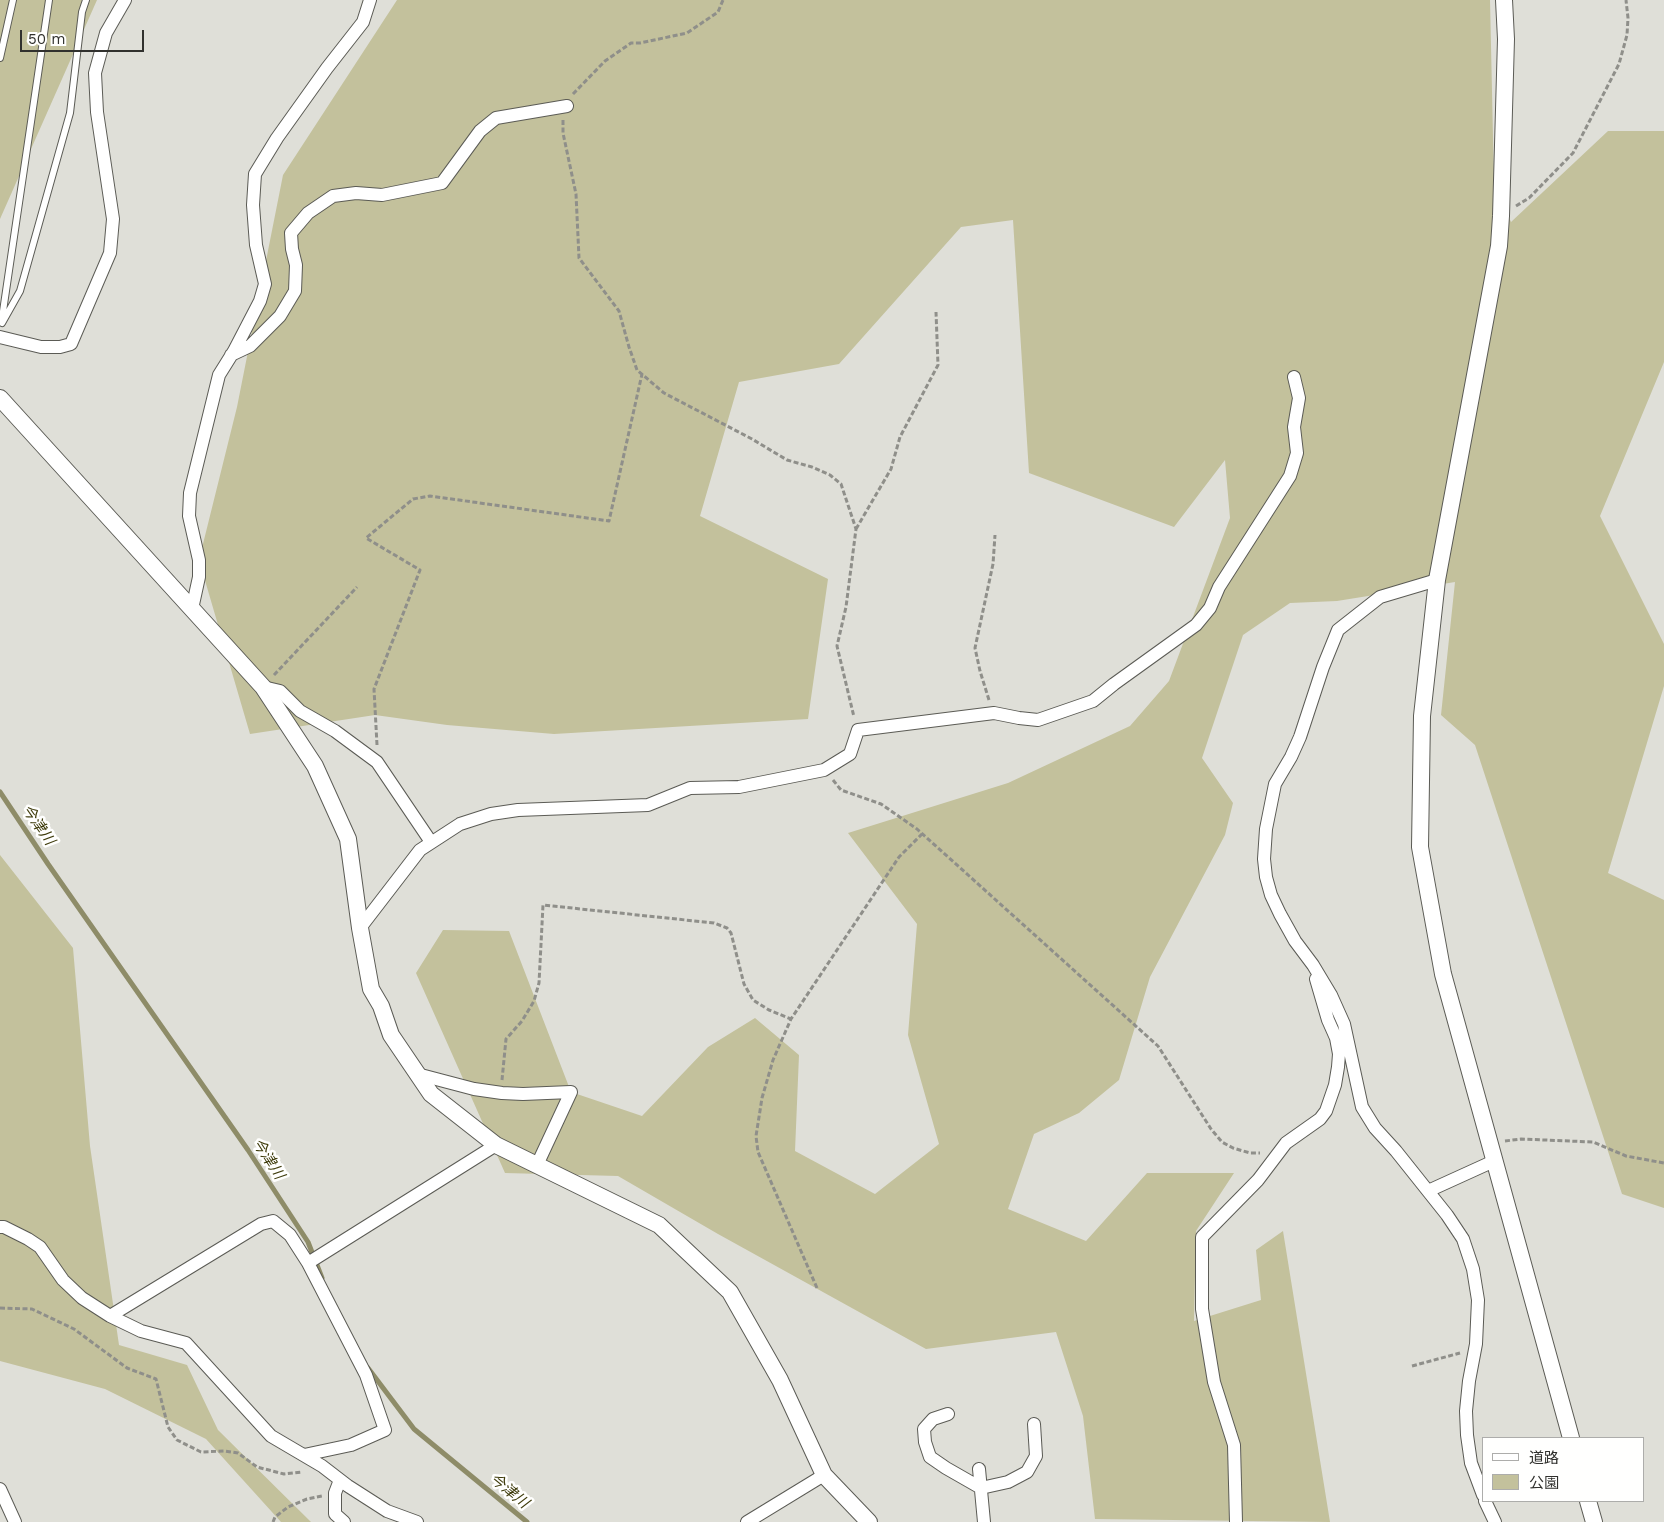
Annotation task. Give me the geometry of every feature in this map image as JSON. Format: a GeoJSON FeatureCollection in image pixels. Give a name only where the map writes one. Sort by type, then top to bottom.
{"type":"FeatureCollection","features":[{"type":"Feature","properties":{"kind":"street"},"geometry":{"type":"LineString","coordinates":[[0,337],[41,347],[60,347],[72,344],[110,253],[113,219],[97,112],[95,73],[106,33],[125,0]]}},
{"type":"Feature","properties":{"kind":"street"},"geometry":{"type":"LineString","coordinates":[[192,609],[199,577],[199,560],[189,516],[190,493],[219,375],[260,301],[265,284],[256,245],[253,205],[256,174],[277,138],[327,68],[363,22],[370,0]]}},
{"type":"Feature","properties":{"kind":"street"},"geometry":{"type":"LineString","coordinates":[[1504,0],[1506,39],[1499,246],[1437,580],[1422,716],[1420,846],[1443,974],[1571,1437]]}},
{"type":"Feature","properties":{"kind":"street"},"geometry":{"type":"LineString","coordinates":[[231,355],[250,346],[280,316],[295,291],[296,265],[291,233],[308,213],[333,196],[356,193],[382,195],[442,183],[480,132],[496,118],[566,106]]}},
{"type":"Feature","properties":{"kind":"street"},"geometry":{"type":"LineString","coordinates":[[360,928],[420,850],[460,824],[491,814],[547,808],[648,805],[690,788],[739,786],[824,770],[850,754],[858,730],[994,712],[1038,720],[1092,701],[1196,625],[1210,608],[1219,587],[1290,476],[1297,453],[1294,426],[1299,398],[1294,377]]}},
{"type":"Feature","properties":{"kind":"street"},"geometry":{"type":"LineString","coordinates":[[0,398],[263,686],[315,766],[348,839],[360,928],[371,989],[381,1006],[391,1035],[431,1094],[496,1145],[659,1225],[730,1292],[780,1380],[824,1475],[869,1522]]}},
{"type":"Feature","properties":{"kind":"street"},"geometry":{"type":"LineString","coordinates":[[1437,580],[1380,598],[1338,630],[1323,666],[1300,738],[1275,784],[1266,829],[1264,859],[1271,895],[1280,914],[1295,941],[1313,965],[1344,1024],[1362,1107],[1375,1128],[1447,1215],[1462,1239],[1473,1270],[1478,1300],[1475,1349],[1466,1411],[1471,1463],[1482,1492]]}},
{"type":"Feature","properties":{"kind":"street"},"geometry":{"type":"LineString","coordinates":[[263,686],[280,691],[300,711],[335,732],[377,762],[431,842]]}},
{"type":"Feature","properties":{"kind":"street"},"geometry":{"type":"LineString","coordinates":[[1236,1522],[1234,1445],[1214,1382],[1202,1309],[1202,1237],[1258,1180],[1286,1143],[1320,1119],[1326,1111],[1335,1085],[1339,1054],[1336,1038],[1328,1020],[1313,965]]}},
{"type":"Feature","properties":{"kind":"street"},"geometry":{"type":"LineString","coordinates":[[417,1074],[474,1089],[496,1092],[523,1094],[571,1092],[537,1165]]}},
{"type":"Feature","properties":{"kind":"street"},"geometry":{"type":"LineString","coordinates":[[308,1263],[496,1145]]}},
{"type":"Feature","properties":{"kind":"street"},"geometry":{"type":"LineString","coordinates":[[1428,1191],[1494,1161]]}},
{"type":"Feature","properties":{"kind":"street"},"geometry":{"type":"LineString","coordinates":[[110,1316],[261,1224],[273,1221],[290,1235],[308,1263],[366,1375],[385,1430],[351,1445],[304,1455]]}},
{"type":"Feature","properties":{"kind":"street"},"geometry":{"type":"LineString","coordinates":[[0,1227],[28,1238],[40,1247],[63,1280],[82,1298],[110,1316],[140,1331],[186,1343],[271,1436],[326,1469],[387,1511],[417,1522]]}},
{"type":"Feature","properties":{"kind":"street"},"geometry":{"type":"LineString","coordinates":[[948,1414],[932,1419],[924,1429],[925,1442],[930,1457],[981,1488],[1008,1482],[1027,1472],[1036,1456],[1034,1424]]}},
{"type":"Feature","properties":{"kind":"street"},"geometry":{"type":"LineString","coordinates":[[979,1470],[984,1522]]}},
{"type":"Feature","properties":{"kind":"street"},"geometry":{"type":"LineString","coordinates":[[747,1522],[824,1475]]}},
{"type":"Feature","properties":{"kind":"street"},"geometry":{"type":"LineString","coordinates":[[340,1480],[335,1493],[335,1514],[344,1522]]}},
{"type":"Feature","properties":{"kind":"street"},"geometry":{"type":"LineString","coordinates":[[0,1489],[15,1522]]}},
{"type":"Feature","properties":{"kind":"street"},"geometry":{"type":"LineString","coordinates":[[1485,1502],[1495,1522]]}},
{"type":"Feature","properties":{"kind":"street"},"geometry":{"type":"LineString","coordinates":[[1588,1502],[1594,1522]]}},
{"type":"Feature","properties":{"kind":"lane"},"geometry":{"type":"LineString","coordinates":[[0,58],[13,0]]}},
{"type":"Feature","properties":{"kind":"lane"},"geometry":{"type":"LineString","coordinates":[[1,324],[48,0]]}},
{"type":"Feature","properties":{"kind":"lane"},"geometry":{"type":"LineString","coordinates":[[1,324],[20,291],[70,113],[82,12],[86,0]]}},
{"type":"Feature","properties":{"kind":"path"},"geometry":{"type":"LineString","coordinates":[[723,0],[718,12],[687,33],[640,43],[631,43],[605,60],[569,99],[563,118],[563,133],[576,194],[579,258],[619,312],[637,370],[664,393],[752,439],[787,460],[812,467],[830,475],[841,484],[856,529]]}},
{"type":"Feature","properties":{"kind":"path"},"geometry":{"type":"LineString","coordinates":[[1501,216],[1529,198],[1573,153],[1618,64],[1627,35],[1626,0]]}},
{"type":"Feature","properties":{"kind":"path"},"geometry":{"type":"LineString","coordinates":[[858,730],[837,646],[846,606],[856,529],[891,469],[900,437],[938,365],[936,312]]}},
{"type":"Feature","properties":{"kind":"path"},"geometry":{"type":"LineString","coordinates":[[377,762],[374,689],[420,570],[366,538],[413,499],[430,496],[609,521],[642,374]]}},
{"type":"Feature","properties":{"kind":"path"},"geometry":{"type":"LineString","coordinates":[[994,712],[985,691],[975,648],[991,572],[995,535]]}},
{"type":"Feature","properties":{"kind":"path"},"geometry":{"type":"LineString","coordinates":[[263,686],[356,587]]}},
{"type":"Feature","properties":{"kind":"path"},"geometry":{"type":"LineString","coordinates":[[824,770],[841,790],[880,804],[922,834],[1158,1046],[1211,1129],[1222,1142],[1233,1148],[1250,1152],[1278,1154]]}},
{"type":"Feature","properties":{"kind":"path"},"geometry":{"type":"LineString","coordinates":[[817,1288],[758,1152],[756,1136],[762,1098],[773,1060],[791,1019],[899,857],[922,834]]}},
{"type":"Feature","properties":{"kind":"path"},"geometry":{"type":"LineString","coordinates":[[496,1092],[503,1078],[506,1038],[522,1021],[534,1001],[539,983],[543,905],[714,923],[727,928],[731,933],[744,984],[754,1000],[769,1010],[791,1019]]}},
{"type":"Feature","properties":{"kind":"path"},"geometry":{"type":"LineString","coordinates":[[1489,1143],[1521,1138],[1592,1142],[1626,1156],[1664,1163]]}},
{"type":"Feature","properties":{"kind":"path"},"geometry":{"type":"LineString","coordinates":[[0,1308],[32,1309],[74,1329],[127,1368],[156,1379],[168,1427],[178,1440],[201,1452],[225,1451],[238,1453],[257,1467],[284,1474],[326,1469]]}},
{"type":"Feature","properties":{"kind":"path"},"geometry":{"type":"LineString","coordinates":[[1412,1366],[1475,1349]]}},
{"type":"Feature","properties":{"kind":"path"},"geometry":{"type":"LineString","coordinates":[[273,1522],[275,1517],[288,1507],[307,1499],[335,1493]]}},
{"type":"Feature","properties":{"kind":"green space"},"geometry":{"type":"Polygon","coordinates":[[[0,0],[97,0],[0,219],[0,0]]]}},
{"type":"Feature","properties":{"kind":"green space"},"geometry":{"type":"Polygon","coordinates":[[[397,0],[1490,0],[1494,183],[1511,222],[1608,131],[1664,131],[1664,362],[1600,516],[1664,644],[1664,686],[1608,873],[1664,900],[1664,1208],[1622,1194],[1475,745],[1441,715],[1455,582],[1337,601],[1290,603],[1243,635],[1202,758],[1233,803],[1225,835],[1150,977],[1119,1080],[1079,1113],[1034,1134],[1008,1209],[1086,1241],[1147,1173],[1234,1173],[1196,1231],[1194,1321],[1261,1300],[1256,1250],[1283,1231],[1330,1522],[1095,1519],[1083,1416],[1056,1332],[926,1349],[718,1234],[618,1176],[505,1173],[416,973],[443,930],[509,931],[571,1092],[642,1116],[708,1047],[755,1018],[799,1055],[795,1151],[875,1194],[939,1144],[908,1035],[917,924],[848,833],[1008,783],[1130,726],[1169,681],[1230,518],[1225,460],[1174,527],[1029,473],[1013,220],[961,227],[839,364],[739,382],[700,516],[828,579],[808,719],[554,734],[447,725],[375,715],[250,734],[199,560],[237,407],[283,175],[397,0]]]}},
{"type":"Feature","properties":{"kind":"green space"},"geometry":{"type":"Polygon","coordinates":[[[0,855],[73,948],[90,1146],[119,1345],[187,1365],[218,1430],[311,1522],[281,1522],[206,1439],[105,1389],[0,1361],[0,855]]]}},
{"type":"Feature","properties":{"kind":"waterway","name":"今津川"},"geometry":{"type":"LineString","coordinates":[[0,792],[48,864],[248,1150],[308,1242],[322,1278]]}},
{"type":"Feature","properties":{"kind":"waterway","name":"今津川"},"geometry":{"type":"LineString","coordinates":[[368,1368],[414,1429],[527,1522]]}}]}
